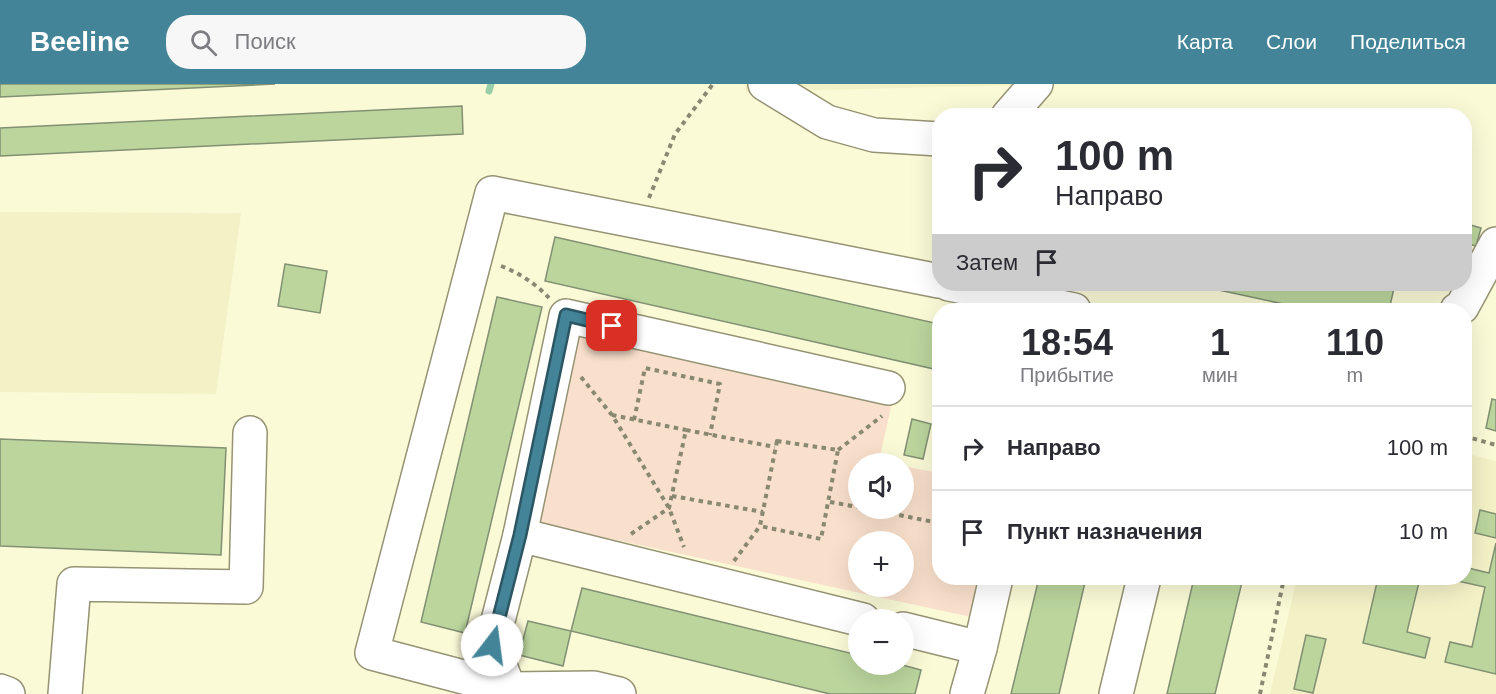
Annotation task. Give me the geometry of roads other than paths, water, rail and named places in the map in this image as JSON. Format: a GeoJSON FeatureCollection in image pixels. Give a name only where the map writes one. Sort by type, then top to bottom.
{"type":"FeatureCollection","features":[{"type":"Feature","properties":{"kind":"street"},"geometry":{"type":"LineString","coordinates":[[765,84],[827,122],[874,135],[932,139]]}},
{"type":"Feature","properties":{"kind":"street"},"geometry":{"type":"LineString","coordinates":[[1015,108],[1036,84]]}},
{"type":"Feature","properties":{"kind":"street"},"geometry":{"type":"LineString","coordinates":[[619,694],[594,688],[507,691],[372,653],[492,193],[639,223],[932,275]]}},
{"type":"Feature","properties":{"kind":"street"},"geometry":{"type":"LineString","coordinates":[[1472,289],[1494,250]]}},
{"type":"Feature","properties":{"kind":"street"},"geometry":{"type":"LineString","coordinates":[[993,291],[1037,303]]}},
{"type":"Feature","properties":{"kind":"street"},"geometry":{"type":"LineString","coordinates":[[507,691],[492,645],[520,535],[566,315],[888,388]]}},
{"type":"Feature","properties":{"kind":"street"},"geometry":{"type":"LineString","coordinates":[[65,694],[74,574],[246,587],[250,433]]}},
{"type":"Feature","properties":{"kind":"street"},"geometry":{"type":"LineString","coordinates":[[520,535],[848,616]]}},
{"type":"Feature","properties":{"kind":"street"},"geometry":{"type":"LineString","coordinates":[[966,694],[980,648],[994,585]]}},
{"type":"Feature","properties":{"kind":"street"},"geometry":{"type":"LineString","coordinates":[[1116,694],[1142,585]]}},
{"type":"Feature","properties":{"kind":"street"},"geometry":{"type":"LineString","coordinates":[[914,632],[980,648]]}},
{"type":"Feature","properties":{"kind":"street"},"geometry":{"type":"LineString","coordinates":[[0,692],[8,694]]}},
{"type":"Feature","properties":{"kind":"waterway"},"geometry":{"type":"LineString","coordinates":[[489,91],[491,84]]}}]}
